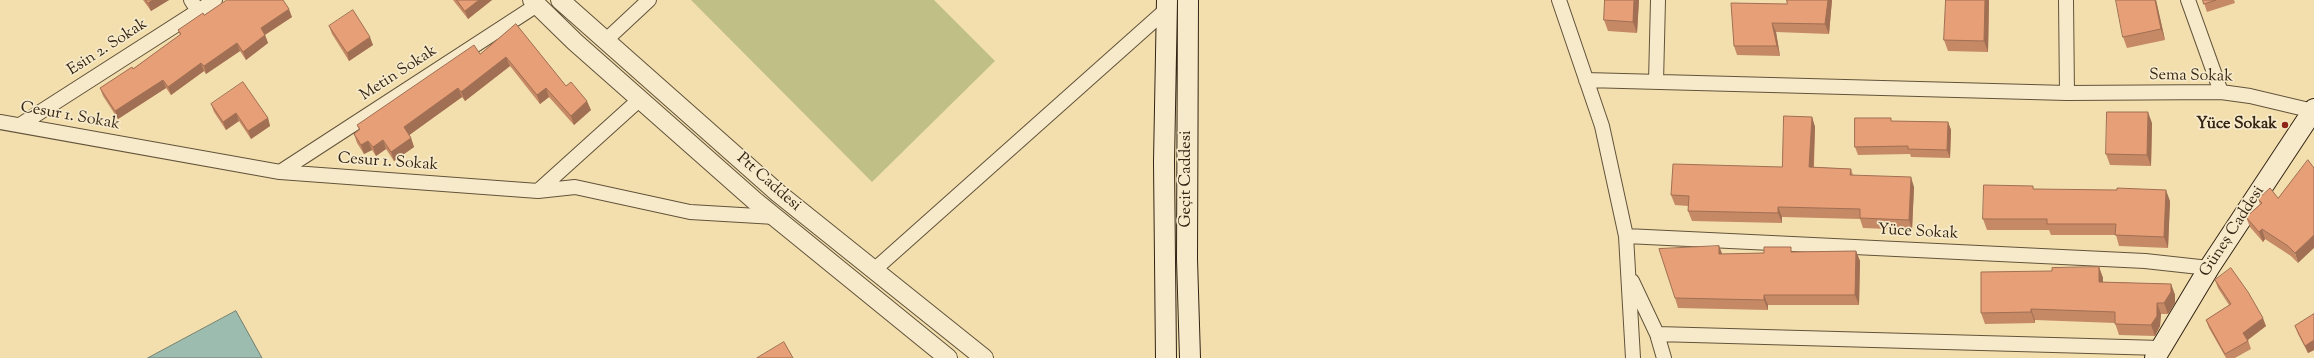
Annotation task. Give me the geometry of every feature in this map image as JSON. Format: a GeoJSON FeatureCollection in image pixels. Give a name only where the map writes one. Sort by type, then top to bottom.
{"type":"FeatureCollection","features":[{"type":"Feature","properties":{"kind":"main road","name":"Geçit Caddesi"},"geometry":{"type":"LineString","coordinates":[[1188,0],[1187,259],[1190,358]]}},
{"type":"Feature","properties":{"kind":"main road","name":"Geçit Caddesi"},"geometry":{"type":"LineString","coordinates":[[1166,358],[1164,162],[1167,4]]}},
{"type":"Feature","properties":{"kind":"main road","name":"Güneş Caddesi"},"geometry":{"type":"LineString","coordinates":[[2158,353],[2209,268],[2313,110]]}},
{"type":"Feature","properties":{"kind":"street","name":"Esin 2. Sokak"},"geometry":{"type":"LineString","coordinates":[[20,125],[195,5],[215,0]]}},
{"type":"Feature","properties":{"kind":"street","name":"Ptt Caddesi"},"geometry":{"type":"LineString","coordinates":[[560,0],[778,193],[984,358]]}},
{"type":"Feature","properties":{"kind":"street"},"geometry":{"type":"LineString","coordinates":[[605,41],[649,0]]}},
{"type":"Feature","properties":{"kind":"street"},"geometry":{"type":"LineString","coordinates":[[1559,0],[1602,126],[1626,236],[1633,358]]}},
{"type":"Feature","properties":{"kind":"street"},"geometry":{"type":"LineString","coordinates":[[1656,82],[1658,0]]}},
{"type":"Feature","properties":{"kind":"street"},"geometry":{"type":"LineString","coordinates":[[2066,0],[2067,93]]}},
{"type":"Feature","properties":{"kind":"street"},"geometry":{"type":"LineString","coordinates":[[2188,0],[2221,92]]}},
{"type":"Feature","properties":{"kind":"street","name":"Ptt Caddesi"},"geometry":{"type":"LineString","coordinates":[[535,2],[575,42],[775,217],[948,358]]}},
{"type":"Feature","properties":{"kind":"street","name":"Metin Sokak"},"geometry":{"type":"LineString","coordinates":[[280,172],[535,2]]}},
{"type":"Feature","properties":{"kind":"street"},"geometry":{"type":"LineString","coordinates":[[874,270],[1167,4]]}},
{"type":"Feature","properties":{"kind":"street","name":"Sema Sokak"},"geometry":{"type":"LineString","coordinates":[[1586,80],[2067,93],[2221,92],[2250,96],[2313,110]]}},
{"type":"Feature","properties":{"kind":"street"},"geometry":{"type":"LineString","coordinates":[[538,191],[640,99]]}},
{"type":"Feature","properties":{"kind":"street","name":"Cesur 1. Sokak"},"geometry":{"type":"LineString","coordinates":[[0,122],[280,172],[538,191],[575,187],[690,212],[775,217]]}},
{"type":"Feature","properties":{"kind":"street","name":"Yüce Sokak"},"geometry":{"type":"LineString","coordinates":[[1626,236],[2145,260],[2209,268]]}},
{"type":"Feature","properties":{"kind":"street"},"geometry":{"type":"LineString","coordinates":[[1629,275],[1657,334],[1664,358]]}},
{"type":"Feature","properties":{"kind":"street"},"geometry":{"type":"LineString","coordinates":[[1657,334],[2158,353]]}},
{"type":"Feature","properties":{"kind":"green space"},"geometry":{"type":"Polygon","coordinates":[[[691,0],[934,0],[995,61],[872,182],[691,0]]]}},
{"type":"Feature","properties":{"kind":"shaded area"},"geometry":{"type":"Polygon","coordinates":[[[236,311],[262,358],[148,358],[236,311]]]}},
{"type":"Feature","properties":{"kind":"building"},"geometry":{"type":"Polygon","coordinates":[[[146,0],[153,0],[148,3],[146,0]]]}},
{"type":"Feature","properties":{"kind":"building"},"geometry":{"type":"Polygon","coordinates":[[[227,0],[283,0],[289,9],[261,28],[265,35],[243,52],[237,43],[204,66],[201,63],[168,87],[163,80],[115,111],[100,88],[132,67],[133,69],[181,34],[178,30],[203,13],[204,15],[227,0]]]}},
{"type":"Feature","properties":{"kind":"building"},"geometry":{"type":"Polygon","coordinates":[[[457,0],[479,0],[465,11],[457,0]]]}},
{"type":"Feature","properties":{"kind":"building"},"geometry":{"type":"Polygon","coordinates":[[[1605,0],[1634,0],[1633,22],[1604,20],[1605,0]]]}},
{"type":"Feature","properties":{"kind":"building"},"geometry":{"type":"Polygon","coordinates":[[[1787,0],[1828,0],[1825,24],[1772,23],[1777,46],[1734,46],[1731,3],[1787,4],[1787,0]]]}},
{"type":"Feature","properties":{"kind":"building"},"geometry":{"type":"Polygon","coordinates":[[[1946,0],[1985,0],[1984,41],[1944,40],[1946,0]]]}},
{"type":"Feature","properties":{"kind":"building"},"geometry":{"type":"Polygon","coordinates":[[[2116,0],[2155,0],[2161,29],[2123,37],[2116,0]]]}},
{"type":"Feature","properties":{"kind":"building"},"geometry":{"type":"Polygon","coordinates":[[[2203,0],[2216,0],[2204,4],[2203,0]]]}},
{"type":"Feature","properties":{"kind":"building"},"geometry":{"type":"Polygon","coordinates":[[[353,10],[370,37],[347,53],[329,26],[353,10]]]}},
{"type":"Feature","properties":{"kind":"building"},"geometry":{"type":"Polygon","coordinates":[[[516,24],[566,86],[571,82],[587,101],[571,116],[546,88],[537,95],[506,57],[461,92],[458,88],[404,127],[411,138],[391,152],[383,140],[373,147],[368,141],[361,145],[354,134],[360,129],[357,125],[474,45],[480,54],[516,24]]]}},
{"type":"Feature","properties":{"kind":"building"},"geometry":{"type":"Polygon","coordinates":[[[243,82],[268,118],[248,131],[236,113],[223,122],[211,104],[243,82]]]}},
{"type":"Feature","properties":{"kind":"building"},"geometry":{"type":"Polygon","coordinates":[[[2107,112],[2148,112],[2147,155],[2106,154],[2107,112]]]}},
{"type":"Feature","properties":{"kind":"building"},"geometry":{"type":"Polygon","coordinates":[[[1784,116],[1812,117],[1809,167],[1851,169],[1850,175],[1911,177],[1909,220],[1860,218],[1860,209],[1778,207],[1778,213],[1688,211],[1689,196],[1671,195],[1673,164],[1782,167],[1784,116]]]}},
{"type":"Feature","properties":{"kind":"building"},"geometry":{"type":"Polygon","coordinates":[[[1855,118],[1891,118],[1891,121],[1948,122],[1947,150],[1908,149],[1908,146],[1855,147],[1855,118]]]}},
{"type":"Feature","properties":{"kind":"building"},"geometry":{"type":"Polygon","coordinates":[[[2308,160],[2314,168],[2314,235],[2295,253],[2288,246],[2262,229],[2259,232],[2246,217],[2262,203],[2258,199],[2270,188],[2278,198],[2308,160]]]}},
{"type":"Feature","properties":{"kind":"building"},"geometry":{"type":"Polygon","coordinates":[[[1984,185],[2033,186],[2033,189],[2117,190],[2117,188],[2166,190],[2164,237],[2115,235],[2116,224],[2047,224],[2047,219],[1983,219],[1984,185]]]}},
{"type":"Feature","properties":{"kind":"building"},"geometry":{"type":"Polygon","coordinates":[[[1719,246],[1719,254],[1764,253],[1764,247],[1791,247],[1791,252],[1856,251],[1855,295],[1764,295],[1764,300],[1675,298],[1659,249],[1719,246]]]}},
{"type":"Feature","properties":{"kind":"building"},"geometry":{"type":"Polygon","coordinates":[[[2099,267],[2099,282],[2171,284],[2171,292],[2164,303],[2157,303],[2157,316],[2151,325],[2115,324],[2115,312],[2031,309],[2031,312],[1981,313],[1981,272],[2052,271],[2052,268],[2099,267]]]}},
{"type":"Feature","properties":{"kind":"building"},"geometry":{"type":"Polygon","coordinates":[[[2231,268],[2248,292],[2263,318],[2243,333],[2248,341],[2225,354],[2206,320],[2231,304],[2215,280],[2231,268]]]}},
{"type":"Feature","properties":{"kind":"building"},"geometry":{"type":"Polygon","coordinates":[[[2314,314],[2314,340],[2305,346],[2295,326],[2314,314]]]}},
{"type":"Feature","properties":{"kind":"building"},"geometry":{"type":"Polygon","coordinates":[[[784,342],[793,358],[757,358],[784,342]]]}},
{"type":"Feature","properties":{"kind":"place","name":"Yüce Sokak"},"geometry":{"type":"Point","coordinates":[2285,125]}}]}
